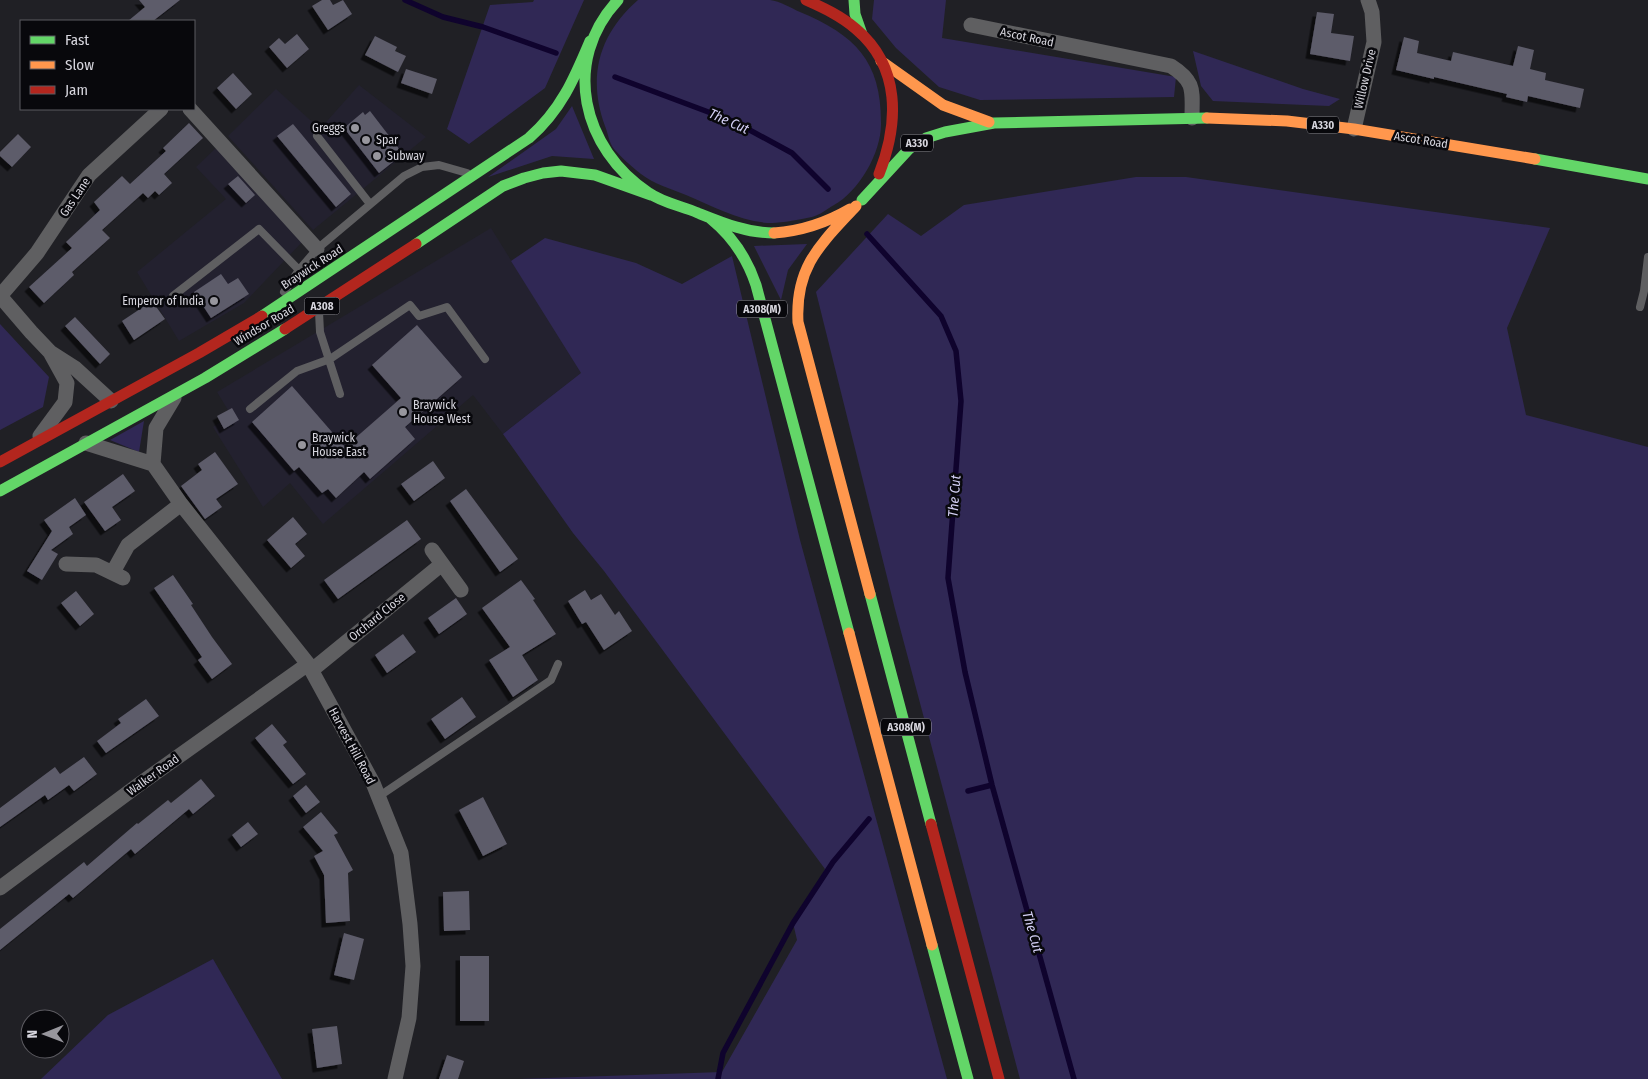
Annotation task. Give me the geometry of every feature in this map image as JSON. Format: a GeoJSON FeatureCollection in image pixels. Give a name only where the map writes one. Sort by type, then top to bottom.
{"type":"FeatureCollection","features":[{"type":"Feature","properties":{"kind":"main road"},"geometry":{"type":"LineString","coordinates":[[618,0],[603,18],[593,35],[584,78],[584,95],[592,126],[600,141],[610,156],[632,179],[652,194],[712,219],[746,230],[763,233],[797,230],[821,224],[843,214],[859,203],[879,175],[893,131],[893,98],[881,61],[862,34],[855,14],[854,0]]}},
{"type":"Feature","properties":{"kind":"main road"},"geometry":{"type":"LineString","coordinates":[[806,0],[835,14],[862,34]]}},
{"type":"Feature","properties":{"kind":"main road","name":"Braywick Road"},"geometry":{"type":"LineString","coordinates":[[0,462],[199,353],[272,310],[530,138],[548,122],[570,90],[593,35]]}},
{"type":"Feature","properties":{"kind":"main road","name":"Ascot Road"},"geometry":{"type":"LineString","coordinates":[[881,61],[943,105],[994,123]]}},
{"type":"Feature","properties":{"kind":"main road","name":"Ascot Road"},"geometry":{"type":"LineString","coordinates":[[859,203],[917,142],[945,132],[994,123],[1192,118],[1288,121],[1354,129],[1493,151],[1648,179]]}},
{"type":"Feature","properties":{"kind":"main road","name":"Windsor Road"},"geometry":{"type":"LineString","coordinates":[[0,491],[204,378],[319,308],[488,195],[517,180],[547,172],[574,171],[610,178],[652,194]]}},
{"type":"Feature","properties":{"kind":"main road","name":"A308(M)"},"geometry":{"type":"LineString","coordinates":[[859,203],[820,247],[808,264],[797,290],[796,311],[999,1079]]}},
{"type":"Feature","properties":{"kind":"main road","name":"A308(M)"},"geometry":{"type":"LineString","coordinates":[[712,219],[726,231],[737,245],[749,265],[756,285],[968,1079]]}},
{"type":"Feature","properties":{"kind":"street"},"geometry":{"type":"LineString","coordinates":[[593,35],[608,0]]}},
{"type":"Feature","properties":{"kind":"street","name":"Willow Drive"},"geometry":{"type":"LineString","coordinates":[[1354,129],[1374,42],[1372,12],[1368,0]]}},
{"type":"Feature","properties":{"kind":"street","name":"Ascot Road"},"geometry":{"type":"LineString","coordinates":[[970,25],[1171,66],[1183,73],[1189,81],[1192,90],[1192,118]]}},
{"type":"Feature","properties":{"kind":"street","name":"Gas Lane"},"geometry":{"type":"LineString","coordinates":[[0,296],[37,253],[90,175],[160,110]]}},
{"type":"Feature","properties":{"kind":"street"},"geometry":{"type":"LineString","coordinates":[[191,110],[317,249]]}},
{"type":"Feature","properties":{"kind":"street"},"geometry":{"type":"LineString","coordinates":[[0,296],[50,352],[75,368],[111,401]]}},
{"type":"Feature","properties":{"kind":"street"},"geometry":{"type":"LineString","coordinates":[[35,442],[65,402],[67,383],[50,352]]}},
{"type":"Feature","properties":{"kind":"street"},"geometry":{"type":"LineString","coordinates":[[86,443],[153,464],[156,428],[177,392]]}},
{"type":"Feature","properties":{"kind":"street","name":"Harvest Hill Road"},"geometry":{"type":"LineString","coordinates":[[153,464],[181,504],[310,667],[373,782],[401,853],[413,966],[409,1018],[395,1079]]}},
{"type":"Feature","properties":{"kind":"street"},"geometry":{"type":"LineString","coordinates":[[66,564],[96,564],[118,575],[128,545],[181,504]]}},
{"type":"Feature","properties":{"kind":"street"},"geometry":{"type":"LineString","coordinates":[[432,550],[461,590]]}},
{"type":"Feature","properties":{"kind":"street","name":"Orchard Close"},"geometry":{"type":"LineString","coordinates":[[310,667],[442,564]]}},
{"type":"Feature","properties":{"kind":"street","name":"Walker Road"},"geometry":{"type":"LineString","coordinates":[[0,888],[145,780],[310,667]]}},
{"type":"Feature","properties":{"kind":"lane"},"geometry":{"type":"LineString","coordinates":[[317,136],[370,204]]}},
{"type":"Feature","properties":{"kind":"lane"},"geometry":{"type":"LineString","coordinates":[[272,310],[299,270],[317,249],[404,176],[422,168],[439,165],[460,172],[478,174]]}},
{"type":"Feature","properties":{"kind":"lane"},"geometry":{"type":"LineString","coordinates":[[173,296],[260,229],[299,270]]}},
{"type":"Feature","properties":{"kind":"lane"},"geometry":{"type":"LineString","coordinates":[[1640,307],[1648,257]]}},
{"type":"Feature","properties":{"kind":"lane"},"geometry":{"type":"LineString","coordinates":[[250,409],[297,371],[330,359],[410,305],[419,316],[447,307],[485,359]]}},
{"type":"Feature","properties":{"kind":"lane"},"geometry":{"type":"LineString","coordinates":[[319,308],[320,332],[340,394]]}},
{"type":"Feature","properties":{"kind":"lane"},"geometry":{"type":"LineString","coordinates":[[378,797],[551,680],[558,664]]}},
{"type":"Feature","properties":{"kind":"shaded area"},"geometry":{"type":"Polygon","coordinates":[[[534,0],[584,0],[545,88],[469,144],[447,129],[490,5],[533,2],[534,0]]]}},
{"type":"Feature","properties":{"kind":"shaded area"},"geometry":{"type":"Polygon","coordinates":[[[638,0],[770,0],[819,21],[836,30],[850,41],[870,66],[880,101],[881,122],[878,146],[873,158],[867,170],[852,190],[843,199],[815,216],[772,223],[761,222],[728,213],[663,186],[646,178],[631,165],[614,149],[610,141],[600,108],[597,74],[600,57],[614,27],[638,0]]]}},
{"type":"Feature","properties":{"kind":"shaded area"},"geometry":{"type":"Polygon","coordinates":[[[874,0],[946,0],[942,38],[1176,77],[1174,97],[980,100],[939,87],[896,48],[872,19],[874,0]]]}},
{"type":"Feature","properties":{"kind":"shaded area"},"geometry":{"type":"Polygon","coordinates":[[[1193,51],[1303,89],[1340,99],[1329,106],[1213,101],[1201,86],[1193,51]]]}},
{"type":"Feature","properties":{"kind":"shaded area"},"geometry":{"type":"Polygon","coordinates":[[[359,85],[426,137],[313,230],[228,136],[276,89],[320,129],[359,85]]]}},
{"type":"Feature","properties":{"kind":"shaded area"},"geometry":{"type":"Polygon","coordinates":[[[572,106],[594,159],[552,156],[488,177],[556,129],[572,106]]]}},
{"type":"Feature","properties":{"kind":"shaded area"},"geometry":{"type":"Polygon","coordinates":[[[219,145],[304,240],[244,303],[179,341],[137,272],[226,199],[196,167],[219,145]]]}},
{"type":"Feature","properties":{"kind":"shaded area"},"geometry":{"type":"Polygon","coordinates":[[[1136,177],[1186,177],[1550,228],[1507,328],[1526,415],[1648,447],[1648,1079],[1020,1079],[895,609],[816,292],[888,214],[921,236],[964,205],[1136,177]]]}},
{"type":"Feature","properties":{"kind":"shaded area"},"geometry":{"type":"Polygon","coordinates":[[[491,228],[581,373],[503,434],[473,395],[323,524],[290,483],[263,507],[213,427],[231,415],[217,392],[491,228]]]}},
{"type":"Feature","properties":{"kind":"shaded area"},"geometry":{"type":"Polygon","coordinates":[[[545,238],[636,263],[682,284],[732,256],[800,540],[947,1079],[519,1079],[722,1072],[797,940],[793,923],[813,894],[825,869],[604,571],[573,533],[503,434],[581,373],[511,261],[545,238]]]}},
{"type":"Feature","properties":{"kind":"shaded area"},"geometry":{"type":"Polygon","coordinates":[[[807,244],[788,270],[781,300],[754,246],[807,244]]]}},
{"type":"Feature","properties":{"kind":"shaded area"},"geometry":{"type":"Polygon","coordinates":[[[0,324],[49,377],[43,407],[0,430],[0,324]]]}},
{"type":"Feature","properties":{"kind":"shaded area"},"geometry":{"type":"Polygon","coordinates":[[[144,421],[139,452],[110,440],[144,421]]]}},
{"type":"Feature","properties":{"kind":"shaded area"},"geometry":{"type":"Polygon","coordinates":[[[213,959],[282,1079],[41,1079],[62,1059],[70,1059],[70,1051],[108,1015],[213,959]]]}},
{"type":"Feature","properties":{"kind":"building"},"geometry":{"type":"Polygon","coordinates":[[[139,0],[180,0],[154,20],[129,20],[145,7],[139,0]]]}},
{"type":"Feature","properties":{"kind":"building"},"geometry":{"type":"Polygon","coordinates":[[[322,0],[330,0],[333,5],[343,0],[352,14],[328,30],[312,6],[322,0]]]}},
{"type":"Feature","properties":{"kind":"building"},"geometry":{"type":"Polygon","coordinates":[[[1317,12],[1334,14],[1331,33],[1354,36],[1350,61],[1310,54],[1317,12]]]}},
{"type":"Feature","properties":{"kind":"building"},"geometry":{"type":"Polygon","coordinates":[[[297,34],[309,49],[287,68],[269,47],[279,38],[285,44],[297,34]]]}},
{"type":"Feature","properties":{"kind":"building"},"geometry":{"type":"Polygon","coordinates":[[[375,36],[397,47],[395,51],[406,56],[398,72],[365,55],[375,36]]]}},
{"type":"Feature","properties":{"kind":"building"},"geometry":{"type":"Polygon","coordinates":[[[1404,37],[1419,41],[1417,53],[1451,61],[1453,52],[1513,66],[1518,46],[1534,50],[1530,69],[1546,73],[1545,80],[1584,89],[1580,108],[1528,96],[1527,102],[1506,97],[1507,94],[1396,70],[1404,37]]]}},
{"type":"Feature","properties":{"kind":"building"},"geometry":{"type":"Polygon","coordinates":[[[406,69],[437,79],[432,94],[401,83],[406,69]]]}},
{"type":"Feature","properties":{"kind":"building"},"geometry":{"type":"Polygon","coordinates":[[[233,73],[252,94],[236,109],[217,88],[233,73]]]}},
{"type":"Feature","properties":{"kind":"building"},"geometry":{"type":"Polygon","coordinates":[[[370,111],[403,154],[379,173],[344,128],[363,112],[365,115],[370,111]]]}},
{"type":"Feature","properties":{"kind":"building"},"geometry":{"type":"Polygon","coordinates":[[[189,123],[203,138],[164,174],[172,183],[159,195],[155,191],[148,198],[143,193],[102,230],[110,238],[72,272],[74,275],[44,303],[29,287],[72,248],[66,242],[100,210],[94,202],[122,176],[130,184],[166,151],[163,148],[189,123]]]}},
{"type":"Feature","properties":{"kind":"building"},"geometry":{"type":"Polygon","coordinates":[[[293,124],[351,194],[336,207],[277,136],[293,124]]]}},
{"type":"Feature","properties":{"kind":"building"},"geometry":{"type":"Polygon","coordinates":[[[18,134],[31,147],[12,167],[0,156],[0,152],[18,134]]]}},
{"type":"Feature","properties":{"kind":"building"},"geometry":{"type":"Polygon","coordinates":[[[238,176],[255,195],[246,203],[228,184],[238,176]]]}},
{"type":"Feature","properties":{"kind":"building"},"geometry":{"type":"Polygon","coordinates":[[[221,274],[228,284],[238,278],[249,294],[211,318],[194,292],[221,274]]]}},
{"type":"Feature","properties":{"kind":"building"},"geometry":{"type":"Polygon","coordinates":[[[152,301],[165,319],[134,340],[122,321],[152,301]]]}},
{"type":"Feature","properties":{"kind":"building"},"geometry":{"type":"Polygon","coordinates":[[[75,317],[110,354],[100,364],[65,326],[75,317]]]}},
{"type":"Feature","properties":{"kind":"building"},"geometry":{"type":"Polygon","coordinates":[[[417,325],[462,377],[405,427],[415,439],[370,479],[364,472],[336,498],[328,489],[322,493],[299,467],[294,471],[252,422],[292,386],[345,447],[401,398],[372,365],[417,325]]]}},
{"type":"Feature","properties":{"kind":"building"},"geometry":{"type":"Polygon","coordinates":[[[232,408],[239,420],[224,429],[217,416],[232,408]]]}},
{"type":"Feature","properties":{"kind":"building"},"geometry":{"type":"Polygon","coordinates":[[[215,452],[238,484],[216,499],[222,507],[205,519],[181,486],[202,470],[198,464],[215,452]]]}},
{"type":"Feature","properties":{"kind":"building"},"geometry":{"type":"Polygon","coordinates":[[[433,461],[445,478],[414,501],[401,484],[433,461]]]}},
{"type":"Feature","properties":{"kind":"building"},"geometry":{"type":"Polygon","coordinates":[[[123,474],[135,491],[112,507],[121,520],[105,531],[84,502],[123,474]]]}},
{"type":"Feature","properties":{"kind":"building"},"geometry":{"type":"Polygon","coordinates":[[[466,489],[518,559],[500,572],[450,501],[466,489]]]}},
{"type":"Feature","properties":{"kind":"building"},"geometry":{"type":"Polygon","coordinates":[[[75,498],[86,515],[69,527],[73,534],[51,550],[58,554],[42,580],[27,571],[52,531],[44,520],[75,498]]]}},
{"type":"Feature","properties":{"kind":"building"},"geometry":{"type":"Polygon","coordinates":[[[293,517],[307,534],[295,544],[305,556],[291,568],[267,540],[293,517]]]}},
{"type":"Feature","properties":{"kind":"building"},"geometry":{"type":"Polygon","coordinates":[[[407,520],[421,539],[338,599],[324,580],[407,520]]]}},
{"type":"Feature","properties":{"kind":"building"},"geometry":{"type":"Polygon","coordinates":[[[173,575],[212,637],[232,664],[212,679],[198,660],[202,657],[154,588],[173,575]]]}},
{"type":"Feature","properties":{"kind":"building"},"geometry":{"type":"Polygon","coordinates":[[[521,580],[556,634],[522,655],[538,680],[513,697],[489,660],[510,647],[482,608],[521,580]]]}},
{"type":"Feature","properties":{"kind":"building"},"geometry":{"type":"Polygon","coordinates":[[[585,590],[591,600],[601,594],[615,615],[619,611],[632,631],[604,650],[586,622],[582,624],[568,601],[585,590]]]}},
{"type":"Feature","properties":{"kind":"building"},"geometry":{"type":"Polygon","coordinates":[[[76,591],[94,614],[80,626],[61,603],[76,591]]]}},
{"type":"Feature","properties":{"kind":"building"},"geometry":{"type":"Polygon","coordinates":[[[456,598],[467,614],[439,634],[428,618],[456,598]]]}},
{"type":"Feature","properties":{"kind":"building"},"geometry":{"type":"Polygon","coordinates":[[[403,634],[416,652],[387,673],[375,655],[403,634]]]}},
{"type":"Feature","properties":{"kind":"building"},"geometry":{"type":"Polygon","coordinates":[[[462,697],[476,717],[445,739],[431,719],[462,697]]]}},
{"type":"Feature","properties":{"kind":"building"},"geometry":{"type":"Polygon","coordinates":[[[146,699],[159,716],[106,753],[97,741],[121,723],[118,719],[146,699]]]}},
{"type":"Feature","properties":{"kind":"building"},"geometry":{"type":"Polygon","coordinates":[[[272,724],[287,742],[283,745],[306,774],[293,784],[255,738],[272,724]]]}},
{"type":"Feature","properties":{"kind":"building"},"geometry":{"type":"Polygon","coordinates":[[[84,757],[97,774],[74,791],[69,785],[48,800],[45,795],[0,827],[0,808],[55,767],[60,774],[84,757]]]}},
{"type":"Feature","properties":{"kind":"building"},"geometry":{"type":"Polygon","coordinates":[[[201,779],[215,796],[193,814],[189,809],[135,854],[131,849],[73,898],[69,894],[0,950],[0,929],[84,862],[87,866],[137,823],[168,800],[171,803],[201,779]]]}},
{"type":"Feature","properties":{"kind":"building"},"geometry":{"type":"Polygon","coordinates":[[[306,785],[320,802],[306,813],[293,796],[306,785]]]}},
{"type":"Feature","properties":{"kind":"building"},"geometry":{"type":"Polygon","coordinates":[[[483,797],[507,844],[483,856],[459,810],[483,797]]]}},
{"type":"Feature","properties":{"kind":"building"},"geometry":{"type":"Polygon","coordinates":[[[321,812],[338,833],[334,835],[353,870],[348,873],[350,921],[326,923],[324,875],[314,856],[323,851],[303,827],[321,812]]]}},
{"type":"Feature","properties":{"kind":"building"},"geometry":{"type":"Polygon","coordinates":[[[248,822],[258,834],[241,847],[232,835],[248,822]]]}},
{"type":"Feature","properties":{"kind":"building"},"geometry":{"type":"Polygon","coordinates":[[[469,891],[470,930],[444,931],[443,892],[469,891]]]}},
{"type":"Feature","properties":{"kind":"building"},"geometry":{"type":"Polygon","coordinates":[[[344,933],[364,939],[354,980],[334,975],[344,933]]]}},
{"type":"Feature","properties":{"kind":"building"},"geometry":{"type":"Polygon","coordinates":[[[460,956],[489,956],[489,1021],[460,1021],[460,956]]]}},
{"type":"Feature","properties":{"kind":"building"},"geometry":{"type":"Polygon","coordinates":[[[337,1026],[342,1064],[317,1068],[312,1029],[337,1026]]]}},
{"type":"Feature","properties":{"kind":"building"},"geometry":{"type":"Polygon","coordinates":[[[447,1055],[464,1061],[458,1079],[439,1079],[447,1055]]]}},
{"type":"Feature","properties":{"kind":"waterway","name":"The Cut"},"geometry":{"type":"LineString","coordinates":[[405,0],[443,17],[483,27],[556,53]]}},
{"type":"Feature","properties":{"kind":"waterway","name":"The Cut"},"geometry":{"type":"LineString","coordinates":[[615,77],[735,122],[792,153],[828,189]]}},
{"type":"Feature","properties":{"kind":"waterway","name":"The Cut"},"geometry":{"type":"LineString","coordinates":[[867,234],[941,316],[956,351],[961,401],[948,578],[965,672],[992,785],[1074,1079]]}},
{"type":"Feature","properties":{"kind":"waterway","name":"The Cut"},"geometry":{"type":"LineString","coordinates":[[968,791],[992,785]]}},
{"type":"Feature","properties":{"kind":"waterway"},"geometry":{"type":"LineString","coordinates":[[718,1079],[723,1053],[793,923],[833,862],[869,819]]}},
{"type":"Feature","properties":{"kind":"traffic: fast"},"geometry":{"type":"LineString","coordinates":[[618,0],[600,24],[589,50],[585,76],[587,103],[595,129],[608,153],[626,175],[660,199],[735,227],[764,233],[774,233]]}},
{"type":"Feature","properties":{"kind":"traffic: fast"},"geometry":{"type":"LineString","coordinates":[[854,0],[855,14],[862,34]]}},
{"type":"Feature","properties":{"kind":"traffic: fast"},"geometry":{"type":"LineString","coordinates":[[262,316],[529,138],[550,116],[566,93],[590,41]]}},
{"type":"Feature","properties":{"kind":"traffic: fast"},"geometry":{"type":"LineString","coordinates":[[862,200],[909,149],[926,138],[945,132],[994,123],[1207,118]]}},
{"type":"Feature","properties":{"kind":"traffic: fast"},"geometry":{"type":"LineString","coordinates":[[1535,159],[1648,179]]}},
{"type":"Feature","properties":{"kind":"traffic: fast"},"geometry":{"type":"LineString","coordinates":[[416,244],[503,186],[543,173],[561,171],[595,175],[651,195]]}},
{"type":"Feature","properties":{"kind":"traffic: fast"},"geometry":{"type":"LineString","coordinates":[[711,219],[726,233],[738,249],[756,285],[849,633]]}},
{"type":"Feature","properties":{"kind":"traffic: fast"},"geometry":{"type":"LineString","coordinates":[[0,491],[205,378],[285,329]]}},
{"type":"Feature","properties":{"kind":"traffic: fast"},"geometry":{"type":"LineString","coordinates":[[870,594],[931,824]]}},
{"type":"Feature","properties":{"kind":"traffic: fast"},"geometry":{"type":"LineString","coordinates":[[932,945],[968,1079]]}},
{"type":"Feature","properties":{"kind":"traffic: slow"},"geometry":{"type":"LineString","coordinates":[[881,61],[943,105],[989,122]]}},
{"type":"Feature","properties":{"kind":"traffic: slow"},"geometry":{"type":"LineString","coordinates":[[1207,118],[1287,121],[1354,129],[1535,159]]}},
{"type":"Feature","properties":{"kind":"traffic: slow"},"geometry":{"type":"LineString","coordinates":[[856,206],[821,245],[813,257],[801,286],[798,302],[798,322],[870,594]]}},
{"type":"Feature","properties":{"kind":"traffic: slow"},"geometry":{"type":"LineString","coordinates":[[774,233],[814,226],[850,209]]}},
{"type":"Feature","properties":{"kind":"traffic: slow"},"geometry":{"type":"LineString","coordinates":[[849,633],[932,945]]}},
{"type":"Feature","properties":{"kind":"traffic: jam"},"geometry":{"type":"LineString","coordinates":[[806,0],[850,24],[871,44],[881,61],[888,78],[892,97],[892,116],[886,155],[879,174]]}},
{"type":"Feature","properties":{"kind":"traffic: jam"},"geometry":{"type":"LineString","coordinates":[[285,329],[416,244]]}},
{"type":"Feature","properties":{"kind":"traffic: jam"},"geometry":{"type":"LineString","coordinates":[[0,462],[199,353],[262,316]]}},
{"type":"Feature","properties":{"kind":"traffic: jam"},"geometry":{"type":"LineString","coordinates":[[931,824],[999,1079]]}},
{"type":"Feature","properties":{"kind":"place","name":"Greggs"},"geometry":{"type":"Point","coordinates":[355,128]}},
{"type":"Feature","properties":{"kind":"place","name":"Spar"},"geometry":{"type":"Point","coordinates":[366,140]}},
{"type":"Feature","properties":{"kind":"place","name":"Subway"},"geometry":{"type":"Point","coordinates":[377,156]}},
{"type":"Feature","properties":{"kind":"place","name":"Emperor of India"},"geometry":{"type":"Point","coordinates":[214,301]}},
{"type":"Feature","properties":{"kind":"place","name":"Braywick House West"},"geometry":{"type":"Point","coordinates":[403,412]}},
{"type":"Feature","properties":{"kind":"place","name":"Braywick House East"},"geometry":{"type":"Point","coordinates":[302,445]}}]}
